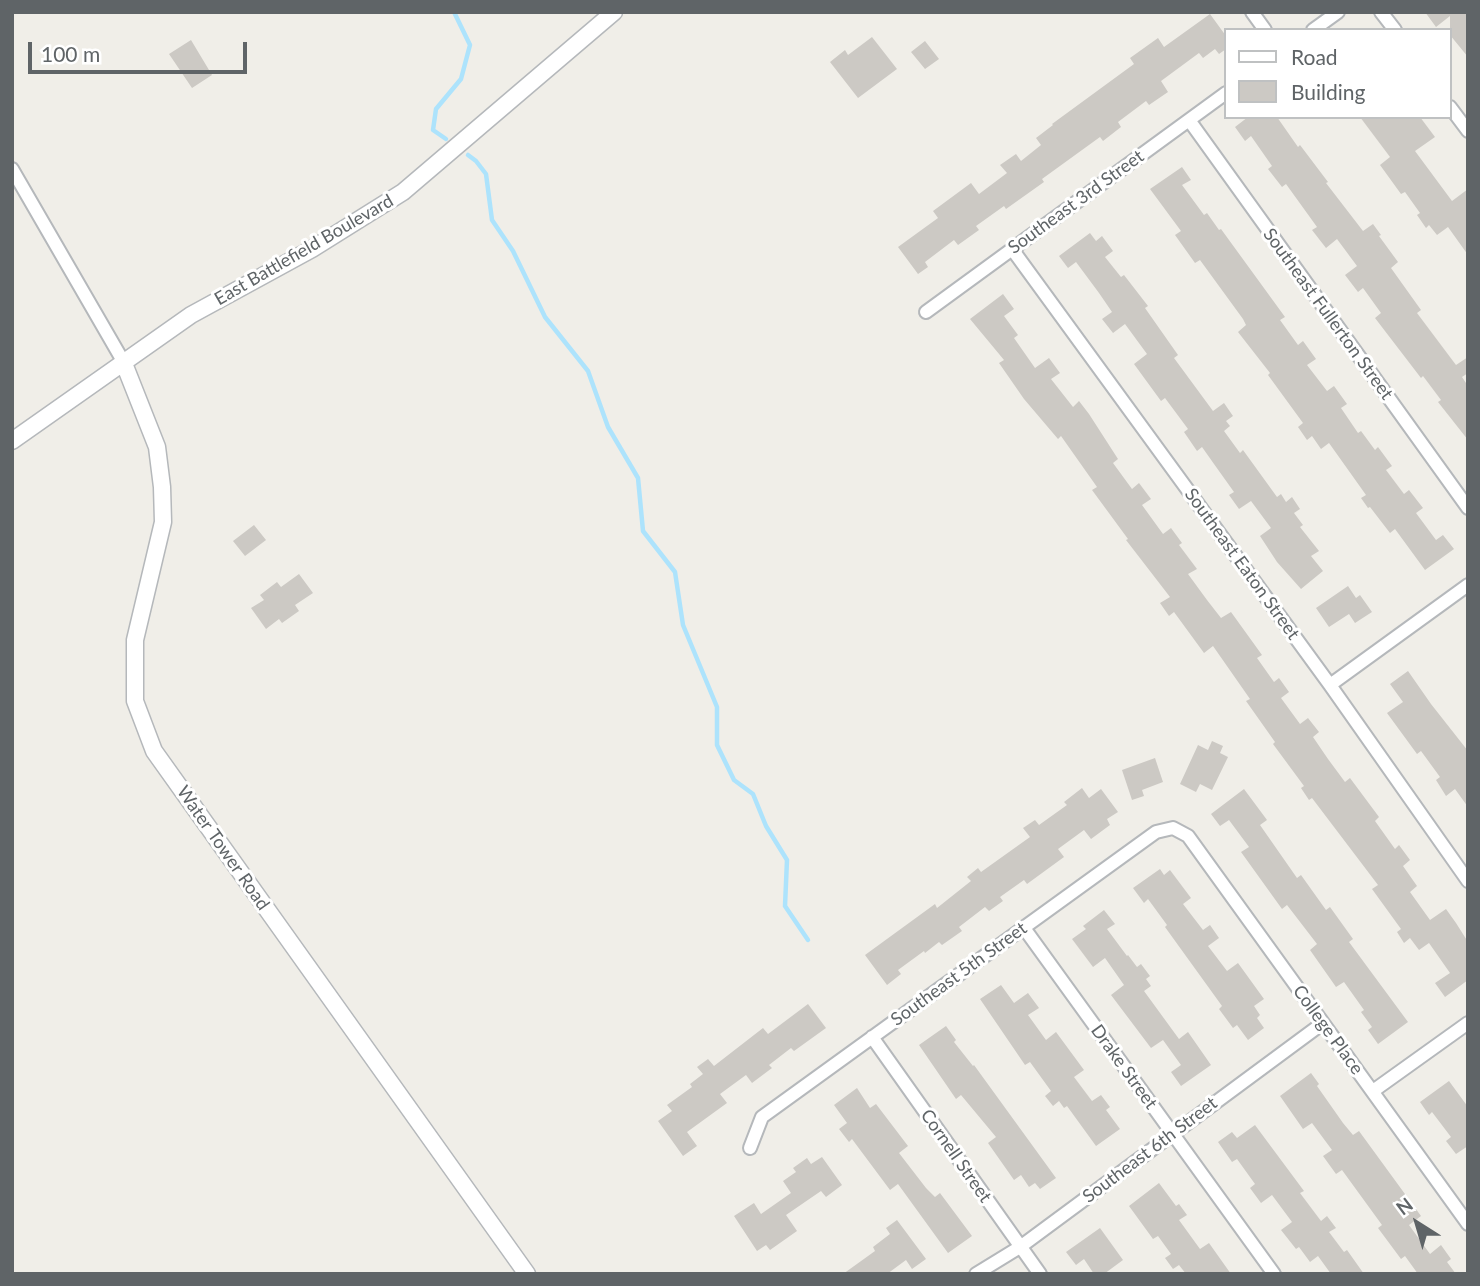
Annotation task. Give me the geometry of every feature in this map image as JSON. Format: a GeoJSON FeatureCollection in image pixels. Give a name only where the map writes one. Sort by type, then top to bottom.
{"type":"FeatureCollection","features":[{"type":"Feature","properties":{"kind":"street","name":"East Battlefield Boulevard"},"geometry":{"type":"LineString","coordinates":[[12,441],[191,315],[312,249],[403,192],[614,12]]}},
{"type":"Feature","properties":{"kind":"street"},"geometry":{"type":"LineString","coordinates":[[1252,12],[1264,28]]}},
{"type":"Feature","properties":{"kind":"street"},"geometry":{"type":"LineString","coordinates":[[1316,28],[1338,12]]}},
{"type":"Feature","properties":{"kind":"street"},"geometry":{"type":"LineString","coordinates":[[1381,12],[1393,28]]}},
{"type":"Feature","properties":{"kind":"street","name":"Southeast 3rd Street"},"geometry":{"type":"LineString","coordinates":[[926,312],[1224,94]]}},
{"type":"Feature","properties":{"kind":"street"},"geometry":{"type":"LineString","coordinates":[[1452,110],[1468,131]]}},
{"type":"Feature","properties":{"kind":"street","name":"Southeast Fullerton Street"},"geometry":{"type":"LineString","coordinates":[[1189,120],[1468,508]]}},
{"type":"Feature","properties":{"kind":"street"},"geometry":{"type":"LineString","coordinates":[[12,169],[123,361]]}},
{"type":"Feature","properties":{"kind":"street","name":"Southeast Eaton Street"},"geometry":{"type":"LineString","coordinates":[[1012,249],[1330,685],[1468,881]]}},
{"type":"Feature","properties":{"kind":"street","name":"Water Tower Road"},"geometry":{"type":"LineString","coordinates":[[123,361],[157,447],[162,488],[163,522],[135,640],[135,701],[154,751],[527,1274]]}},
{"type":"Feature","properties":{"kind":"street"},"geometry":{"type":"LineString","coordinates":[[1330,685],[1468,585]]}},
{"type":"Feature","properties":{"kind":"street","name":"Southeast 5th Street"},"geometry":{"type":"LineString","coordinates":[[750,1148],[762,1117],[1156,832],[1173,828],[1188,836]]}},
{"type":"Feature","properties":{"kind":"street","name":"College Place"},"geometry":{"type":"LineString","coordinates":[[1188,836],[1468,1224]]}},
{"type":"Feature","properties":{"kind":"street","name":"Drake Street"},"geometry":{"type":"LineString","coordinates":[[1024,928],[1274,1274]]}},
{"type":"Feature","properties":{"kind":"street","name":"Southeast 6th Street"},"geometry":{"type":"LineString","coordinates":[[976,1274],[1020,1247],[1323,1023]]}},
{"type":"Feature","properties":{"kind":"street"},"geometry":{"type":"LineString","coordinates":[[1373,1091],[1468,1023]]}},
{"type":"Feature","properties":{"kind":"street","name":"Cornell Street"},"geometry":{"type":"LineString","coordinates":[[872,1037],[1040,1274]]}},
{"type":"Feature","properties":{"kind":"building"},"geometry":{"type":"Polygon","coordinates":[[[1425,12],[1468,12],[1468,57],[1452,37],[1450,16],[1436,27],[1425,12]]]}},
{"type":"Feature","properties":{"kind":"building"},"geometry":{"type":"Polygon","coordinates":[[[1210,14],[1224,33],[1224,50],[1219,54],[1215,49],[1203,58],[1199,53],[1161,81],[1168,92],[1149,105],[1146,101],[1118,122],[1121,127],[1103,141],[1100,137],[1042,179],[1044,182],[976,226],[979,230],[958,245],[954,240],[925,262],[928,267],[918,274],[898,247],[938,218],[933,211],[971,183],[979,194],[1007,173],[1000,165],[1016,154],[1021,161],[1041,145],[1036,138],[1134,64],[1130,58],[1158,38],[1164,47],[1210,14]]]}},
{"type":"Feature","properties":{"kind":"building"},"geometry":{"type":"Polygon","coordinates":[[[872,37],[897,69],[858,98],[830,62],[845,50],[848,55],[872,37]]]}},
{"type":"Feature","properties":{"kind":"building"},"geometry":{"type":"Polygon","coordinates":[[[191,40],[212,75],[192,88],[169,54],[191,40]]]}},
{"type":"Feature","properties":{"kind":"building"},"geometry":{"type":"Polygon","coordinates":[[[925,41],[939,59],[925,69],[911,52],[925,41]]]}},
{"type":"Feature","properties":{"kind":"building"},"geometry":{"type":"Polygon","coordinates":[[[1245,119],[1278,119],[1363,231],[1373,224],[1398,262],[1391,268],[1421,310],[1417,313],[1456,365],[1468,357],[1468,373],[1462,377],[1468,386],[1468,440],[1438,402],[1441,400],[1423,376],[1421,378],[1375,318],[1381,313],[1363,288],[1358,292],[1345,275],[1357,266],[1337,239],[1326,248],[1312,230],[1317,227],[1286,184],[1282,187],[1268,169],[1272,166],[1251,136],[1245,141],[1235,127],[1245,119]]]}},
{"type":"Feature","properties":{"kind":"building"},"geometry":{"type":"Polygon","coordinates":[[[1362,119],[1422,119],[1435,137],[1415,151],[1452,201],[1468,189],[1468,255],[1448,227],[1437,235],[1429,225],[1426,228],[1417,215],[1420,213],[1405,192],[1401,194],[1380,165],[1390,157],[1362,119]]]}},
{"type":"Feature","properties":{"kind":"building"},"geometry":{"type":"Polygon","coordinates":[[[1182,167],[1191,180],[1182,185],[1204,215],[1207,213],[1219,230],[1221,229],[1285,317],[1280,320],[1298,345],[1303,341],[1316,359],[1307,365],[1327,391],[1334,386],[1347,404],[1341,408],[1358,433],[1361,431],[1375,450],[1378,447],[1392,466],[1386,470],[1404,494],[1409,490],[1423,508],[1416,513],[1436,540],[1443,535],[1454,549],[1425,570],[1395,529],[1390,533],[1370,507],[1368,508],[1361,498],[1366,495],[1329,443],[1321,449],[1312,436],[1307,440],[1298,427],[1303,423],[1268,375],[1270,373],[1238,332],[1246,325],[1243,319],[1200,260],[1195,263],[1175,235],[1181,231],[1150,189],[1182,167]]]}},
{"type":"Feature","properties":{"kind":"building"},"geometry":{"type":"Polygon","coordinates":[[[1090,233],[1096,241],[1102,236],[1113,251],[1105,257],[1121,277],[1124,275],[1148,306],[1145,308],[1178,355],[1174,358],[1213,411],[1224,403],[1233,416],[1226,421],[1230,426],[1224,431],[1240,453],[1243,450],[1277,497],[1281,494],[1286,502],[1292,497],[1300,509],[1294,513],[1303,525],[1300,527],[1319,551],[1311,556],[1323,571],[1301,589],[1277,562],[1260,536],[1271,528],[1251,501],[1239,509],[1229,495],[1234,492],[1202,447],[1197,451],[1184,432],[1188,429],[1165,398],[1161,401],[1134,364],[1147,354],[1125,324],[1113,333],[1102,319],[1112,312],[1099,293],[1076,262],[1068,268],[1059,256],[1090,233]]]}},
{"type":"Feature","properties":{"kind":"building"},"geometry":{"type":"Polygon","coordinates":[[[1003,294],[1014,309],[1004,316],[1018,335],[1014,338],[1035,368],[1049,358],[1060,373],[1051,379],[1073,407],[1079,401],[1089,414],[1118,459],[1113,463],[1132,489],[1139,483],[1151,499],[1142,505],[1163,534],[1171,528],[1182,543],[1179,545],[1197,569],[1188,574],[1221,618],[1231,612],[1262,655],[1257,658],[1274,682],[1279,678],[1289,692],[1281,698],[1300,724],[1308,718],[1319,732],[1313,737],[1328,759],[1345,782],[1350,778],[1379,817],[1375,821],[1395,849],[1399,845],[1410,860],[1403,866],[1417,886],[1410,892],[1430,920],[1446,909],[1468,942],[1468,980],[1445,997],[1435,983],[1450,973],[1429,943],[1419,950],[1410,938],[1404,943],[1397,932],[1401,929],[1372,889],[1378,885],[1312,798],[1309,800],[1301,788],[1304,786],[1246,701],[1250,699],[1213,646],[1204,653],[1174,612],[1169,616],[1160,603],[1170,597],[1092,490],[1097,487],[1061,436],[1058,439],[1024,399],[999,363],[1004,360],[970,319],[1003,294]]]}},
{"type":"Feature","properties":{"kind":"building"},"geometry":{"type":"Polygon","coordinates":[[[254,525],[266,540],[245,556],[233,541],[254,525]]]}},
{"type":"Feature","properties":{"kind":"building"},"geometry":{"type":"Polygon","coordinates":[[[299,574],[313,593],[295,605],[299,611],[282,623],[279,619],[266,629],[251,608],[264,600],[260,595],[277,582],[281,587],[299,574]]]}},
{"type":"Feature","properties":{"kind":"building"},"geometry":{"type":"Polygon","coordinates":[[[1348,586],[1356,598],[1360,595],[1372,612],[1355,623],[1349,614],[1329,627],[1316,608],[1348,586]]]}},
{"type":"Feature","properties":{"kind":"building"},"geometry":{"type":"Polygon","coordinates":[[[1408,671],[1468,751],[1468,807],[1455,789],[1446,796],[1436,780],[1440,777],[1421,751],[1417,754],[1387,713],[1403,702],[1390,684],[1408,671]]]}},
{"type":"Feature","properties":{"kind":"building"},"geometry":{"type":"Polygon","coordinates":[[[1212,741],[1223,746],[1220,753],[1228,757],[1212,790],[1200,784],[1196,792],[1180,784],[1198,745],[1208,750],[1212,741]]]}},
{"type":"Feature","properties":{"kind":"building"},"geometry":{"type":"Polygon","coordinates":[[[1155,758],[1163,782],[1142,790],[1144,796],[1132,800],[1122,770],[1155,758]]]}},
{"type":"Feature","properties":{"kind":"building"},"geometry":{"type":"Polygon","coordinates":[[[1082,788],[1089,798],[1101,789],[1118,812],[1107,819],[1110,825],[1091,839],[1084,830],[1058,849],[1064,857],[1027,884],[1024,880],[1000,897],[1003,901],[989,911],[985,907],[959,927],[962,931],[942,945],[939,942],[925,953],[924,951],[898,970],[901,974],[887,985],[865,955],[935,904],[937,908],[971,881],[967,877],[978,868],[981,872],[1030,837],[1023,828],[1035,820],[1039,825],[1067,805],[1064,802],[1082,788]]]}},
{"type":"Feature","properties":{"kind":"building"},"geometry":{"type":"Polygon","coordinates":[[[1244,789],[1267,820],[1260,825],[1297,878],[1301,875],[1326,910],[1330,907],[1353,939],[1349,942],[1408,1022],[1378,1044],[1368,1030],[1372,1027],[1361,1012],[1364,1010],[1344,982],[1336,987],[1310,950],[1317,944],[1287,905],[1282,909],[1241,852],[1249,847],[1229,820],[1220,826],[1211,814],[1244,789]]]}},
{"type":"Feature","properties":{"kind":"building"},"geometry":{"type":"Polygon","coordinates":[[[1160,869],[1164,875],[1170,870],[1191,898],[1183,904],[1203,930],[1210,925],[1219,938],[1208,946],[1227,971],[1238,963],[1264,999],[1254,1006],[1260,1015],[1257,1018],[1264,1028],[1248,1040],[1237,1025],[1233,1028],[1219,1009],[1222,1006],[1148,899],[1144,903],[1133,888],[1160,869]]]}},
{"type":"Feature","properties":{"kind":"building"},"geometry":{"type":"Polygon","coordinates":[[[1104,910],[1115,924],[1107,929],[1137,967],[1141,964],[1150,976],[1146,979],[1151,986],[1144,991],[1179,1039],[1188,1032],[1211,1065],[1181,1086],[1171,1072],[1181,1065],[1163,1040],[1151,1048],[1111,995],[1124,985],[1105,958],[1093,967],[1072,939],[1086,929],[1083,926],[1104,910]]]}},
{"type":"Feature","properties":{"kind":"building"},"geometry":{"type":"Polygon","coordinates":[[[1001,985],[1014,1003],[1028,993],[1039,1008],[1028,1015],[1046,1040],[1056,1032],[1084,1070],[1074,1077],[1092,1101],[1101,1095],[1110,1107],[1106,1110],[1120,1129],[1096,1146],[1067,1106],[1064,1108],[1059,1101],[1053,1106],[1045,1096],[1051,1091],[1030,1062],[1025,1065],[980,999],[1001,985]]]}},
{"type":"Feature","properties":{"kind":"building"},"geometry":{"type":"Polygon","coordinates":[[[808,1004],[826,1028],[794,1051],[791,1048],[769,1065],[772,1068],[752,1083],[746,1075],[720,1094],[727,1103],[687,1132],[697,1146],[683,1156],[658,1121],[672,1111],[667,1105],[692,1087],[690,1084],[703,1074],[697,1067],[708,1059],[714,1066],[763,1028],[768,1034],[808,1004]]]}},
{"type":"Feature","properties":{"kind":"building"},"geometry":{"type":"Polygon","coordinates":[[[946,1026],[956,1040],[954,1042],[974,1065],[1056,1178],[1040,1189],[1035,1183],[1029,1187],[1021,1175],[1014,1180],[988,1143],[996,1137],[961,1095],[956,1099],[919,1045],[946,1026]]]}},
{"type":"Feature","properties":{"kind":"building"},"geometry":{"type":"Polygon","coordinates":[[[1311,1073],[1343,1123],[1353,1135],[1359,1131],[1421,1216],[1409,1225],[1430,1254],[1441,1245],[1451,1259],[1447,1262],[1456,1274],[1418,1274],[1405,1256],[1401,1259],[1378,1228],[1382,1225],[1342,1170],[1336,1174],[1323,1156],[1332,1150],[1312,1123],[1303,1129],[1280,1096],[1311,1073]]]}},
{"type":"Feature","properties":{"kind":"building"},"geometry":{"type":"Polygon","coordinates":[[[1449,1081],[1468,1107],[1468,1146],[1456,1154],[1446,1141],[1451,1137],[1432,1112],[1429,1115],[1420,1102],[1449,1081]]]}},
{"type":"Feature","properties":{"kind":"building"},"geometry":{"type":"Polygon","coordinates":[[[857,1088],[870,1108],[876,1104],[908,1146],[899,1153],[926,1188],[935,1197],[940,1193],[972,1236],[948,1253],[898,1184],[890,1190],[852,1139],[849,1142],[839,1129],[847,1123],[834,1105],[857,1088]]]}},
{"type":"Feature","properties":{"kind":"building"},"geometry":{"type":"Polygon","coordinates":[[[1255,1125],[1304,1191],[1300,1193],[1321,1221],[1327,1216],[1336,1228],[1329,1232],[1344,1252],[1347,1250],[1364,1274],[1331,1274],[1318,1256],[1310,1262],[1281,1230],[1292,1222],[1272,1195],[1261,1203],[1250,1188],[1255,1184],[1237,1159],[1232,1162],[1218,1142],[1232,1132],[1237,1138],[1255,1125]]]}},
{"type":"Feature","properties":{"kind":"building"},"geometry":{"type":"Polygon","coordinates":[[[822,1157],[842,1185],[826,1197],[821,1191],[786,1215],[797,1231],[770,1250],[766,1245],[757,1251],[734,1216],[754,1203],[761,1214],[791,1193],[783,1181],[796,1172],[793,1168],[807,1158],[811,1164],[822,1157]]]}},
{"type":"Feature","properties":{"kind":"building"},"geometry":{"type":"Polygon","coordinates":[[[1159,1183],[1176,1206],[1179,1204],[1187,1215],[1179,1220],[1200,1249],[1209,1243],[1231,1274],[1186,1274],[1179,1265],[1173,1269],[1165,1258],[1171,1254],[1158,1236],[1153,1239],[1129,1206],[1159,1183]]]}},
{"type":"Feature","properties":{"kind":"building"},"geometry":{"type":"Polygon","coordinates":[[[897,1220],[926,1259],[912,1269],[906,1260],[887,1274],[843,1274],[875,1251],[873,1247],[890,1234],[886,1228],[897,1220]]]}},
{"type":"Feature","properties":{"kind":"building"},"geometry":{"type":"Polygon","coordinates":[[[1100,1228],[1123,1260],[1104,1274],[1094,1274],[1084,1259],[1076,1265],[1066,1252],[1100,1228]]]}},
{"type":"Feature","properties":{"kind":"waterway"},"geometry":{"type":"LineString","coordinates":[[446,139],[433,130],[436,109],[461,79],[470,45],[454,12]]}},
{"type":"Feature","properties":{"kind":"waterway"},"geometry":{"type":"LineString","coordinates":[[468,155],[486,174],[492,220],[513,251],[545,317],[588,371],[608,427],[638,478],[643,531],[675,572],[683,625],[717,707],[717,745],[734,780],[753,794],[766,826],[787,860],[785,906],[808,940]]}}]}
